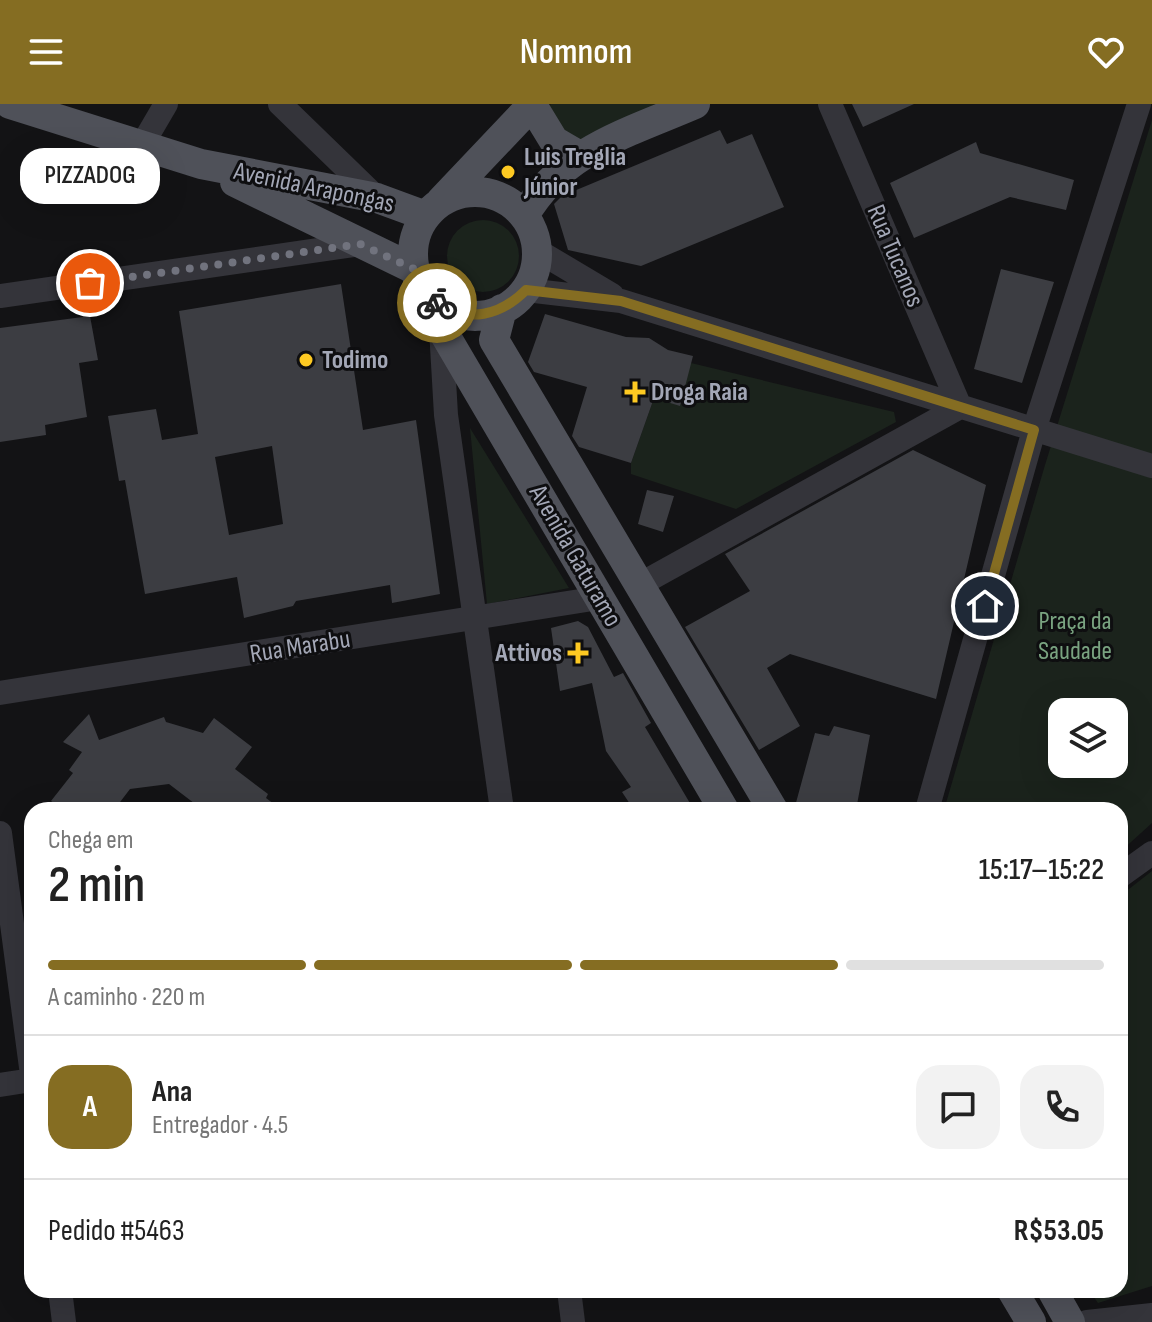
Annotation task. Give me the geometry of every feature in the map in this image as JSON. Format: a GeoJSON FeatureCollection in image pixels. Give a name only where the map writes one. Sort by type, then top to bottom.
{"type":"FeatureCollection","features":[{"type":"Feature","properties":{"kind":"main road","name":"Avenida Arapongas"},"geometry":{"type":"LineString","coordinates":[[10,104],[201,164],[433,209]]}},
{"type":"Feature","properties":{"kind":"main road"},"geometry":{"type":"LineString","coordinates":[[524,216],[539,189],[578,155],[695,104]]}},
{"type":"Feature","properties":{"kind":"main road"},"geometry":{"type":"LineString","coordinates":[[433,209],[476,192],[494,195],[524,216],[538,251],[526,290],[502,309],[485,315],[437,314],[414,269],[413,250],[433,209],[532,105],[554,141],[578,155]]}},
{"type":"Feature","properties":{"kind":"main road","name":"Avenida Arapongas"},"geometry":{"type":"LineString","coordinates":[[201,164],[414,269]]}},
{"type":"Feature","properties":{"kind":"main road","name":"Avenida Gaturamo"},"geometry":{"type":"LineString","coordinates":[[502,309],[494,340],[768,802]]}},
{"type":"Feature","properties":{"kind":"main road","name":"Avenida Gaturamo"},"geometry":{"type":"LineString","coordinates":[[437,314],[719,802]]}},
{"type":"Feature","properties":{"kind":"main road"},"geometry":{"type":"LineString","coordinates":[[1017,1298],[1031,1322]]}},
{"type":"Feature","properties":{"kind":"main road"},"geometry":{"type":"LineString","coordinates":[[1056,1298],[1070,1322]]}},
{"type":"Feature","properties":{"kind":"street"},"geometry":{"type":"LineString","coordinates":[[142,145],[166,104]]}},
{"type":"Feature","properties":{"kind":"street"},"geometry":{"type":"LineString","coordinates":[[280,104],[377,198]]}},
{"type":"Feature","properties":{"kind":"street","name":"Rua Tucanos"},"geometry":{"type":"LineString","coordinates":[[830,104],[960,407]]}},
{"type":"Feature","properties":{"kind":"street"},"geometry":{"type":"LineString","coordinates":[[929,802],[1034,430],[1139,104]]}},
{"type":"Feature","properties":{"kind":"street"},"geometry":{"type":"LineString","coordinates":[[0,296],[360,244]]}},
{"type":"Feature","properties":{"kind":"street"},"geometry":{"type":"LineString","coordinates":[[538,251],[621,301]]}},
{"type":"Feature","properties":{"kind":"street"},"geometry":{"type":"LineString","coordinates":[[526,290],[621,301],[1152,466]]}},
{"type":"Feature","properties":{"kind":"street"},"geometry":{"type":"LineString","coordinates":[[437,314],[446,415],[501,802]]}},
{"type":"Feature","properties":{"kind":"street"},"geometry":{"type":"LineString","coordinates":[[639,585],[960,407]]}},
{"type":"Feature","properties":{"kind":"street","name":"Rua Marabu"},"geometry":{"type":"LineString","coordinates":[[0,693],[599,598]]}},
{"type":"Feature","properties":{"kind":"street"},"geometry":{"type":"LineString","coordinates":[[0,833],[24,1016]]}},
{"type":"Feature","properties":{"kind":"street"},"geometry":{"type":"LineString","coordinates":[[1128,870],[1152,853]]}},
{"type":"Feature","properties":{"kind":"street"},"geometry":{"type":"LineString","coordinates":[[0,1085],[24,1079]]}},
{"type":"Feature","properties":{"kind":"street"},"geometry":{"type":"LineString","coordinates":[[61,1298],[64,1322]]}},
{"type":"Feature","properties":{"kind":"street"},"geometry":{"type":"LineString","coordinates":[[570,1298],[573,1322]]}},
{"type":"Feature","properties":{"kind":"street"},"geometry":{"type":"LineString","coordinates":[[1087,1322],[1152,1315]]}},
{"type":"Feature","properties":{"kind":"green space"},"geometry":{"type":"Polygon","coordinates":[[[551,104],[656,104],[577,143],[555,126],[548,107],[551,104]]]}},
{"type":"Feature","properties":{"kind":"green space","name":"Praça da Saudade"},"geometry":{"type":"Polygon","coordinates":[[[1152,120],[1152,823],[1128,845],[1128,802],[946,802],[1045,465],[1152,120]]]}},
{"type":"Feature","properties":{"kind":"green space"},"geometry":{"type":"Polygon","coordinates":[[[483,220],[509,230],[519,256],[509,282],[483,292],[457,282],[447,256],[457,230],[483,220]]]}},
{"type":"Feature","properties":{"kind":"green space"},"geometry":{"type":"Polygon","coordinates":[[[691,363],[894,412],[896,422],[736,509],[631,474],[631,463],[654,398],[691,363]]]}},
{"type":"Feature","properties":{"kind":"green space"},"geometry":{"type":"Polygon","coordinates":[[[470,428],[569,588],[487,604],[470,428]]]}},
{"type":"Feature","properties":{"kind":"green space"},"geometry":{"type":"Polygon","coordinates":[[[1152,871],[1152,1286],[1128,1294],[1128,890],[1152,871]]]}},
{"type":"Feature","properties":{"kind":"green space"},"geometry":{"type":"Polygon","coordinates":[[[1095,1298],[1114,1298],[1098,1303],[1095,1298]]]}},
{"type":"Feature","properties":{"kind":"building"},"geometry":{"type":"Polygon","coordinates":[[[852,104],[914,104],[863,127],[852,104]]]}},
{"type":"Feature","properties":{"kind":"building"},"geometry":{"type":"Polygon","coordinates":[[[720,130],[727,144],[752,134],[784,207],[641,266],[568,250],[554,204],[562,196],[720,130]]]}},
{"type":"Feature","properties":{"kind":"building"},"geometry":{"type":"Polygon","coordinates":[[[976,142],[980,153],[1074,180],[1066,210],[1010,197],[914,238],[890,183],[976,142]]]}},
{"type":"Feature","properties":{"kind":"building"},"geometry":{"type":"Polygon","coordinates":[[[1001,269],[1054,282],[1022,383],[974,369],[1001,269]]]}},
{"type":"Feature","properties":{"kind":"building"},"geometry":{"type":"Polygon","coordinates":[[[341,284],[363,430],[416,420],[440,594],[392,603],[390,585],[296,601],[293,606],[244,618],[237,577],[145,594],[125,480],[119,481],[108,416],[156,409],[162,440],[198,434],[179,311],[341,284]],[[272,446],[215,457],[229,535],[283,524],[272,446]]]}},
{"type":"Feature","properties":{"kind":"building","name":"Droga Raia"},"geometry":{"type":"Polygon","coordinates":[[[545,314],[626,337],[649,338],[668,350],[693,356],[680,406],[654,398],[631,463],[579,447],[572,436],[587,387],[534,372],[528,362],[545,314]]]}},
{"type":"Feature","properties":{"kind":"building"},"geometry":{"type":"Polygon","coordinates":[[[90,316],[98,360],[79,363],[87,417],[45,425],[46,435],[0,442],[0,328],[90,316]]]}},
{"type":"Feature","properties":{"kind":"building"},"geometry":{"type":"Polygon","coordinates":[[[913,450],[986,485],[936,699],[790,654],[767,668],[800,726],[759,750],[685,627],[750,591],[725,554],[913,450]]]}},
{"type":"Feature","properties":{"kind":"building"},"geometry":{"type":"Polygon","coordinates":[[[647,490],[674,496],[663,532],[638,524],[647,490]]]}},
{"type":"Feature","properties":{"kind":"building"},"geometry":{"type":"Polygon","coordinates":[[[578,621],[588,627],[614,677],[623,673],[651,723],[645,727],[689,802],[629,802],[622,792],[631,787],[606,751],[592,683],[560,691],[551,628],[578,621]]]}},
{"type":"Feature","properties":{"kind":"building"},"geometry":{"type":"Polygon","coordinates":[[[89,714],[99,740],[164,717],[166,722],[203,733],[214,718],[252,747],[235,769],[268,794],[266,798],[271,802],[193,802],[169,784],[130,789],[120,802],[52,802],[73,773],[69,770],[82,752],[63,742],[89,714]]]}},
{"type":"Feature","properties":{"kind":"building"},"geometry":{"type":"Polygon","coordinates":[[[834,726],[870,735],[857,802],[796,802],[815,733],[829,736],[834,726]]]}},
{"type":"Feature","properties":{"kind":"way so far"},"geometry":{"type":"LineString","coordinates":[[90,283],[360,244],[414,269],[421,286],[437,303]]}},
{"type":"Feature","properties":{"kind":"place","name":"Luis Treglia Júnior"},"geometry":{"type":"Point","coordinates":[508,172]}},
{"type":"Feature","properties":{"kind":"place","name":"PIZZADOG"},"geometry":{"type":"Point","coordinates":[90,283]}},
{"type":"Feature","properties":{"kind":"place","name":"Todimo"},"geometry":{"type":"Point","coordinates":[306,360]}},
{"type":"Feature","properties":{"kind":"place","name":"Droga Raia"},"geometry":{"type":"Point","coordinates":[635,392]}},
{"type":"Feature","properties":{"kind":"place","name":"Attivos"},"geometry":{"type":"Point","coordinates":[578,653]}},
{"type":"Feature","properties":{"kind":"route"},"geometry":{"type":"LineString","coordinates":[[437,303],[466,315],[485,315],[502,309],[526,290],[621,301],[1034,430],[985,606]]}}]}
